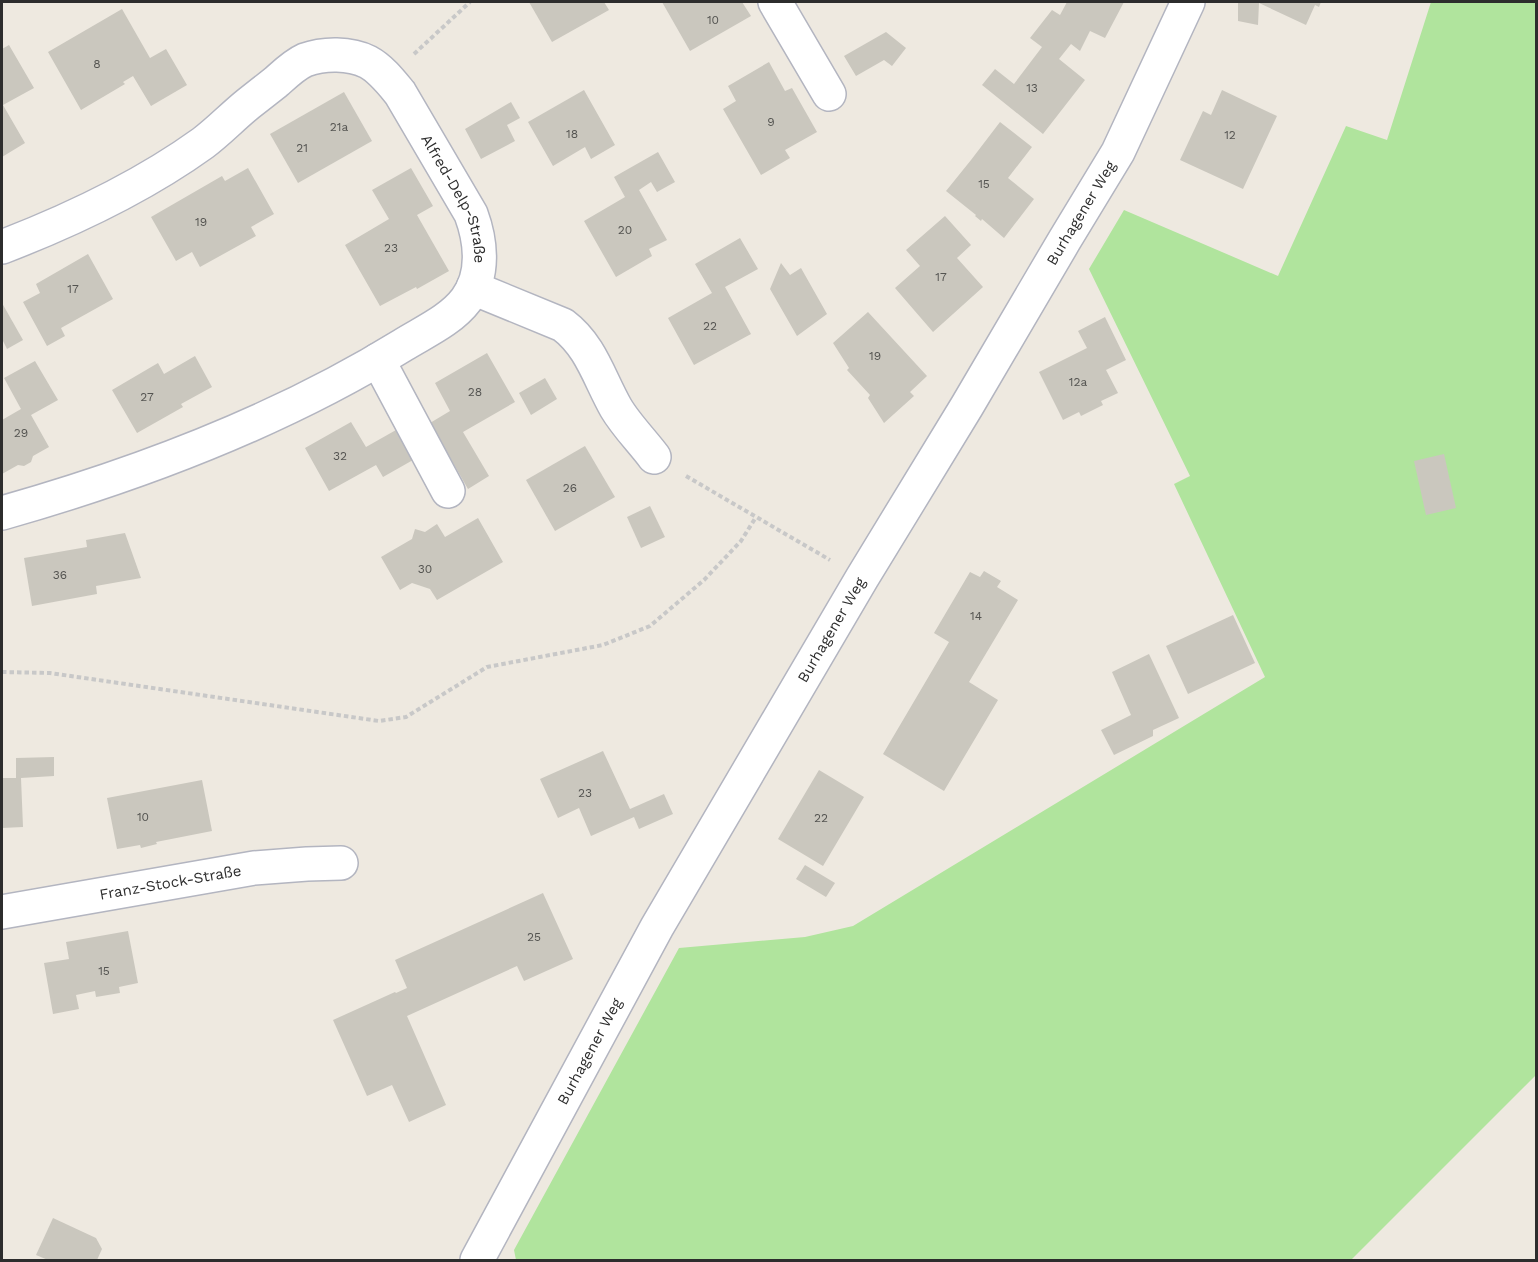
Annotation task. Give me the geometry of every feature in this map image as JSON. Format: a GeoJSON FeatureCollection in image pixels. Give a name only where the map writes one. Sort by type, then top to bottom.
{"type":"FeatureCollection","features":[{"type":"Feature","properties":{"kind":"street"},"geometry":{"type":"LineString","coordinates":[[775,2],[829,94]]}},
{"type":"Feature","properties":{"kind":"street","name":"Burhagener Weg"},"geometry":{"type":"LineString","coordinates":[[477,1260],[657,927],[862,578],[1118,152],[1188,2]]}},
{"type":"Feature","properties":{"kind":"street","name":"Alfred-Delp-Straße"},"geometry":{"type":"LineString","coordinates":[[2,247],[44,231],[115,197],[189,153],[292,68],[306,60],[338,55],[357,58],[369,63],[400,93],[471,214],[480,247],[477,276],[466,301],[442,321],[378,360],[294,404],[209,443],[68,494],[2,513]]}},
{"type":"Feature","properties":{"kind":"street"},"geometry":{"type":"LineString","coordinates":[[473,288],[562,325],[572,332],[581,341],[593,360],[617,409],[654,457]]}},
{"type":"Feature","properties":{"kind":"street"},"geometry":{"type":"LineString","coordinates":[[378,360],[448,491]]}},
{"type":"Feature","properties":{"kind":"street","name":"Franz-Stock-Straße"},"geometry":{"type":"LineString","coordinates":[[2,912],[254,868],[341,863]]}},
{"type":"Feature","properties":{"kind":"path"},"geometry":{"type":"LineString","coordinates":[[388,79],[470,2]]}},
{"type":"Feature","properties":{"kind":"path"},"geometry":{"type":"LineString","coordinates":[[654,457],[862,578]]}},
{"type":"Feature","properties":{"kind":"path"},"geometry":{"type":"LineString","coordinates":[[2,672],[50,673],[380,721],[406,717],[488,667],[603,645],[650,626],[704,580],[741,541],[756,517]]}},
{"type":"Feature","properties":{"kind":"green space"},"geometry":{"type":"Polygon","coordinates":[[[1431,2],[1536,2],[1536,1075],[1351,1260],[516,1260],[514,1250],[679,948],[805,937],[853,926],[1265,677],[1174,484],[1190,476],[1089,269],[1124,210],[1278,276],[1346,126],[1387,140],[1431,2]]]}},
{"type":"Feature","properties":{"kind":"building"},"geometry":{"type":"Polygon","coordinates":[[[529,2],[604,2],[609,10],[552,42],[529,2]]]}},
{"type":"Feature","properties":{"kind":"building"},"geometry":{"type":"Polygon","coordinates":[[[662,2],[742,2],[751,16],[690,51],[662,2]]]}},
{"type":"Feature","properties":{"kind":"building"},"geometry":{"type":"Polygon","coordinates":[[[1067,2],[1124,2],[1105,38],[1090,31],[1080,51],[1071,44],[1059,59],[1085,80],[1043,134],[982,85],[995,69],[1014,84],[1042,47],[1030,38],[1052,10],[1060,15],[1067,2]]]}},
{"type":"Feature","properties":{"kind":"building"},"geometry":{"type":"Polygon","coordinates":[[[1238,2],[1259,3],[1258,25],[1238,21],[1238,2]]]}},
{"type":"Feature","properties":{"kind":"building"},"geometry":{"type":"Polygon","coordinates":[[[1321,2],[1319,7],[1315,5],[1306,25],[1259,3],[1321,2]]]}},
{"type":"Feature","properties":{"kind":"building"},"geometry":{"type":"Polygon","coordinates":[[[122,9],[150,58],[166,49],[187,85],[151,106],[133,76],[123,82],[125,84],[81,110],[48,52],[122,9]]]}},
{"type":"Feature","properties":{"kind":"building"},"geometry":{"type":"Polygon","coordinates":[[[886,32],[906,48],[892,66],[884,60],[856,76],[844,56],[886,32]]]}},
{"type":"Feature","properties":{"kind":"building"},"geometry":{"type":"Polygon","coordinates":[[[9,45],[34,88],[3,105],[25,143],[2,157],[2,49],[9,45]]]}},
{"type":"Feature","properties":{"kind":"building"},"geometry":{"type":"Polygon","coordinates":[[[769,62],[785,91],[792,88],[817,132],[785,150],[790,158],[761,175],[723,109],[736,101],[728,86],[769,62]]]}},
{"type":"Feature","properties":{"kind":"building"},"geometry":{"type":"Polygon","coordinates":[[[584,90],[615,145],[591,159],[585,147],[553,166],[528,122],[584,90]]]}},
{"type":"Feature","properties":{"kind":"building"},"geometry":{"type":"Polygon","coordinates":[[[1222,90],[1277,116],[1243,189],[1180,160],[1203,111],[1211,115],[1222,90]]]}},
{"type":"Feature","properties":{"kind":"building"},"geometry":{"type":"Polygon","coordinates":[[[344,92],[372,141],[298,183],[270,134],[344,92]]]}},
{"type":"Feature","properties":{"kind":"building"},"geometry":{"type":"Polygon","coordinates":[[[511,102],[520,118],[507,125],[515,141],[481,159],[465,129],[511,102]]]}},
{"type":"Feature","properties":{"kind":"building"},"geometry":{"type":"Polygon","coordinates":[[[1000,122],[1032,147],[1008,178],[1034,199],[1004,238],[946,191],[1000,122]]]}},
{"type":"Feature","properties":{"kind":"building"},"geometry":{"type":"Polygon","coordinates":[[[658,152],[675,182],[657,192],[651,182],[639,190],[667,240],[649,249],[652,256],[616,277],[584,221],[625,197],[614,177],[658,152]]]}},
{"type":"Feature","properties":{"kind":"building"},"geometry":{"type":"Polygon","coordinates":[[[248,168],[274,214],[251,227],[256,236],[200,267],[192,252],[176,261],[151,217],[222,176],[225,181],[248,168]]]}},
{"type":"Feature","properties":{"kind":"building"},"geometry":{"type":"Polygon","coordinates":[[[411,168],[433,206],[417,215],[449,271],[380,306],[345,245],[389,219],[372,190],[411,168]]]}},
{"type":"Feature","properties":{"kind":"building"},"geometry":{"type":"Polygon","coordinates":[[[945,216],[971,245],[957,258],[983,287],[933,332],[895,288],[920,266],[906,250],[945,216]]]}},
{"type":"Feature","properties":{"kind":"building"},"geometry":{"type":"Polygon","coordinates":[[[740,238],[758,269],[725,287],[751,334],[694,365],[668,318],[712,293],[695,264],[740,238]]]}},
{"type":"Feature","properties":{"kind":"building"},"geometry":{"type":"Polygon","coordinates":[[[88,254],[113,299],[61,328],[65,336],[47,346],[23,302],[40,293],[36,284],[88,254]]]}},
{"type":"Feature","properties":{"kind":"building"},"geometry":{"type":"Polygon","coordinates":[[[781,263],[790,275],[801,268],[827,314],[797,336],[770,289],[781,263]]]}},
{"type":"Feature","properties":{"kind":"building"},"geometry":{"type":"Polygon","coordinates":[[[2,303],[23,340],[7,349],[2,339],[2,303]]]}},
{"type":"Feature","properties":{"kind":"building"},"geometry":{"type":"Polygon","coordinates":[[[868,312],[927,376],[910,392],[914,396],[884,423],[868,398],[870,395],[847,370],[849,368],[833,343],[868,312]]]}},
{"type":"Feature","properties":{"kind":"building"},"geometry":{"type":"Polygon","coordinates":[[[1105,317],[1126,360],[1106,370],[1118,393],[1101,401],[1103,405],[1081,416],[1079,412],[1063,420],[1039,372],[1087,348],[1078,331],[1105,317]]]}},
{"type":"Feature","properties":{"kind":"building"},"geometry":{"type":"Polygon","coordinates":[[[487,353],[515,402],[463,432],[489,476],[468,489],[430,423],[450,411],[435,383],[487,353]]]}},
{"type":"Feature","properties":{"kind":"building"},"geometry":{"type":"Polygon","coordinates":[[[195,356],[212,387],[181,404],[183,407],[137,433],[112,390],[158,363],[164,374],[195,356]]]}},
{"type":"Feature","properties":{"kind":"building"},"geometry":{"type":"Polygon","coordinates":[[[35,361],[58,400],[31,415],[49,447],[33,456],[31,462],[24,466],[18,465],[2,474],[2,420],[21,409],[4,378],[35,361]]]}},
{"type":"Feature","properties":{"kind":"building"},"geometry":{"type":"Polygon","coordinates":[[[545,378],[557,399],[531,415],[519,393],[545,378]]]}},
{"type":"Feature","properties":{"kind":"building"},"geometry":{"type":"Polygon","coordinates":[[[351,422],[366,447],[396,430],[413,460],[383,477],[376,465],[329,491],[305,448],[351,422]]]}},
{"type":"Feature","properties":{"kind":"building"},"geometry":{"type":"Polygon","coordinates":[[[585,446],[615,497],[555,531],[526,480],[585,446]]]}},
{"type":"Feature","properties":{"kind":"building"},"geometry":{"type":"Polygon","coordinates":[[[1444,454],[1456,508],[1426,515],[1414,461],[1444,454]]]}},
{"type":"Feature","properties":{"kind":"building"},"geometry":{"type":"Polygon","coordinates":[[[650,506],[665,537],[641,548],[627,517],[650,506]]]}},
{"type":"Feature","properties":{"kind":"building"},"geometry":{"type":"Polygon","coordinates":[[[478,518],[503,562],[437,600],[430,589],[412,583],[400,590],[381,557],[412,539],[415,529],[425,532],[437,524],[445,537],[478,518]]]}},
{"type":"Feature","properties":{"kind":"building"},"geometry":{"type":"Polygon","coordinates":[[[125,533],[141,578],[96,586],[97,594],[32,606],[24,558],[87,547],[86,540],[125,533]]]}},
{"type":"Feature","properties":{"kind":"building"},"geometry":{"type":"Polygon","coordinates":[[[984,571],[1001,581],[997,587],[1018,600],[969,682],[998,700],[944,791],[883,754],[949,642],[934,633],[970,572],[980,577],[984,571]]]}},
{"type":"Feature","properties":{"kind":"building"},"geometry":{"type":"Polygon","coordinates":[[[1233,615],[1255,663],[1188,694],[1166,646],[1233,615]]]}},
{"type":"Feature","properties":{"kind":"building"},"geometry":{"type":"Polygon","coordinates":[[[1149,654],[1179,718],[1153,730],[1153,736],[1114,755],[1101,730],[1131,715],[1112,672],[1149,654]]]}},
{"type":"Feature","properties":{"kind":"building"},"geometry":{"type":"Polygon","coordinates":[[[603,751],[630,809],[664,794],[673,814],[639,829],[634,817],[591,836],[579,808],[558,818],[540,779],[603,751]]]}},
{"type":"Feature","properties":{"kind":"building"},"geometry":{"type":"Polygon","coordinates":[[[54,757],[54,776],[21,778],[23,827],[2,828],[2,778],[16,778],[16,758],[54,757]]]}},
{"type":"Feature","properties":{"kind":"building"},"geometry":{"type":"Polygon","coordinates":[[[819,770],[864,797],[823,866],[778,839],[819,770]]]}},
{"type":"Feature","properties":{"kind":"building"},"geometry":{"type":"Polygon","coordinates":[[[202,780],[212,831],[156,842],[157,844],[141,848],[140,845],[117,849],[107,798],[202,780]]]}},
{"type":"Feature","properties":{"kind":"building"},"geometry":{"type":"Polygon","coordinates":[[[805,865],[835,883],[826,897],[796,879],[805,865]]]}},
{"type":"Feature","properties":{"kind":"building"},"geometry":{"type":"Polygon","coordinates":[[[543,893],[573,959],[524,981],[517,966],[407,1016],[446,1105],[409,1122],[392,1085],[367,1096],[333,1020],[407,988],[395,960],[543,893]]]}},
{"type":"Feature","properties":{"kind":"building"},"geometry":{"type":"Polygon","coordinates":[[[128,931],[138,983],[119,987],[120,993],[96,997],[95,991],[76,995],[79,1009],[53,1014],[44,963],[69,959],[66,942],[128,931]]]}},
{"type":"Feature","properties":{"kind":"building"},"geometry":{"type":"Polygon","coordinates":[[[53,1218],[96,1238],[102,1249],[97,1260],[48,1260],[36,1255],[53,1218]]]}}]}
